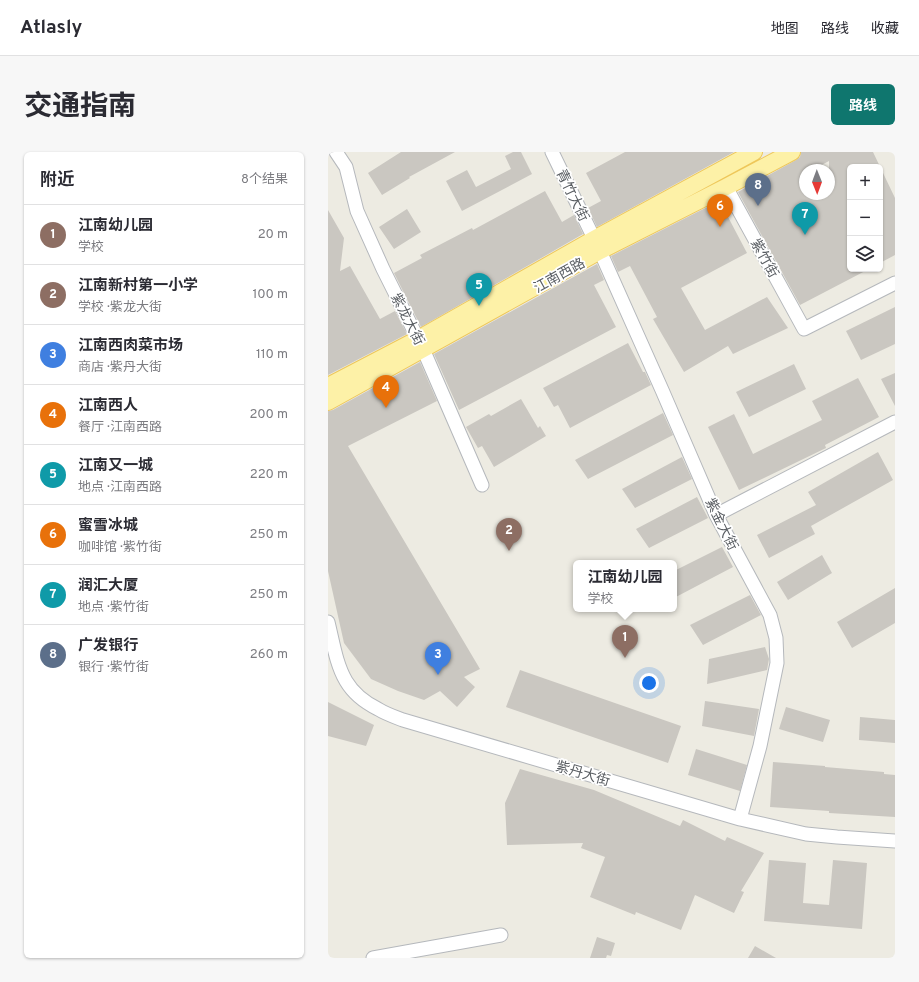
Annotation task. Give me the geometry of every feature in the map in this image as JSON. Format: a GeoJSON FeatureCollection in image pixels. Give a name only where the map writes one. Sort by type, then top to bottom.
{"type":"FeatureCollection","features":[{"type":"Feature","properties":{"kind":"main road"},"geometry":{"type":"LineString","coordinates":[[328,402],[421,344],[597,245],[754,152]]}},
{"type":"Feature","properties":{"kind":"main road","name":"江南西路"},"geometry":{"type":"LineString","coordinates":[[597,245],[726,188],[792,152]]}},
{"type":"Feature","properties":{"kind":"main road"},"geometry":{"type":"LineString","coordinates":[[328,386],[421,344]]}},
{"type":"Feature","properties":{"kind":"street","name":"紫龙大街"},"geometry":{"type":"LineString","coordinates":[[336,152],[346,167],[358,211],[377,256],[421,344],[482,485]]}},
{"type":"Feature","properties":{"kind":"street","name":"青竹大街"},"geometry":{"type":"LineString","coordinates":[[552,152],[597,245]]}},
{"type":"Feature","properties":{"kind":"street","name":"紫竹街"},"geometry":{"type":"LineString","coordinates":[[726,188],[804,329],[895,283]]}},
{"type":"Feature","properties":{"kind":"street","name":"紫金大街"},"geometry":{"type":"LineString","coordinates":[[597,245],[716,515],[770,615],[776,638],[777,663],[760,746],[740,819]]}},
{"type":"Feature","properties":{"kind":"street"},"geometry":{"type":"LineString","coordinates":[[716,515],[895,422]]}},
{"type":"Feature","properties":{"kind":"street","name":"紫丹大街"},"geometry":{"type":"LineString","coordinates":[[328,622],[340,668],[346,682],[358,695],[379,710],[403,720],[740,819],[806,834],[895,841]]}},
{"type":"Feature","properties":{"kind":"street"},"geometry":{"type":"LineString","coordinates":[[373,958],[436,952],[501,934]]}},
{"type":"Feature","properties":{"kind":"building"},"geometry":{"type":"Polygon","coordinates":[[[401,152],[455,152],[409,177],[410,178],[382,195],[368,173],[401,152]]]}},
{"type":"Feature","properties":{"kind":"building"},"geometry":{"type":"Polygon","coordinates":[[[513,152],[521,152],[532,174],[462,211],[446,181],[467,170],[476,187],[511,169],[505,156],[513,152]]]}},
{"type":"Feature","properties":{"kind":"building"},"geometry":{"type":"Polygon","coordinates":[[[625,152],[734,152],[597,227],[588,208],[601,201],[586,173],[625,152]]]}},
{"type":"Feature","properties":{"kind":"building"},"geometry":{"type":"Polygon","coordinates":[[[801,152],[873,152],[879,164],[847,164],[847,272],[863,272],[800,305],[738,192],[800,157],[801,152]]]}},
{"type":"Feature","properties":{"kind":"building"},"geometry":{"type":"Polygon","coordinates":[[[883,173],[895,198],[895,255],[883,261],[883,173]]]}},
{"type":"Feature","properties":{"kind":"building"},"geometry":{"type":"Polygon","coordinates":[[[545,191],[562,222],[574,215],[583,234],[421,327],[394,273],[422,258],[420,255],[472,228],[473,230],[545,191]]]}},
{"type":"Feature","properties":{"kind":"building"},"geometry":{"type":"Polygon","coordinates":[[[723,199],[731,212],[727,215],[747,253],[681,288],[705,330],[767,297],[788,328],[733,354],[728,346],[684,372],[653,319],[657,317],[630,266],[618,272],[611,256],[723,199]]]}},
{"type":"Feature","properties":{"kind":"building"},"geometry":{"type":"Polygon","coordinates":[[[407,209],[421,232],[394,249],[379,227],[407,209]]]}},
{"type":"Feature","properties":{"kind":"building"},"geometry":{"type":"Polygon","coordinates":[[[328,210],[344,238],[340,271],[350,266],[380,319],[395,311],[407,334],[328,375],[328,210]]]}},
{"type":"Feature","properties":{"kind":"building"},"geometry":{"type":"Polygon","coordinates":[[[597,264],[604,280],[594,285],[616,327],[459,410],[434,354],[597,264]]]}},
{"type":"Feature","properties":{"kind":"building"},"geometry":{"type":"Polygon","coordinates":[[[895,307],[895,344],[861,360],[846,331],[895,307]]]}},
{"type":"Feature","properties":{"kind":"building"},"geometry":{"type":"Polygon","coordinates":[[[628,343],[651,385],[570,428],[558,405],[554,407],[543,388],[628,343]]]}},
{"type":"Feature","properties":{"kind":"building"},"geometry":{"type":"Polygon","coordinates":[[[420,362],[437,401],[348,446],[480,669],[464,677],[475,687],[457,707],[440,691],[424,700],[398,691],[371,679],[344,643],[328,571],[328,411],[333,410],[420,362]]]}},
{"type":"Feature","properties":{"kind":"building"},"geometry":{"type":"Polygon","coordinates":[[[794,364],[806,389],[749,417],[736,392],[794,364]]]}},
{"type":"Feature","properties":{"kind":"building"},"geometry":{"type":"Polygon","coordinates":[[[895,373],[895,406],[881,379],[895,373]]]}},
{"type":"Feature","properties":{"kind":"building"},"geometry":{"type":"Polygon","coordinates":[[[858,378],[879,417],[825,445],[826,448],[739,490],[708,427],[734,414],[753,454],[822,420],[812,401],[858,378]]]}},
{"type":"Feature","properties":{"kind":"building"},"geometry":{"type":"Polygon","coordinates":[[[521,399],[538,428],[540,426],[546,436],[494,467],[482,446],[478,448],[466,427],[489,414],[491,416],[521,399]]]}},
{"type":"Feature","properties":{"kind":"building"},"geometry":{"type":"Polygon","coordinates":[[[663,413],[673,435],[588,479],[575,460],[663,413]]]}},
{"type":"Feature","properties":{"kind":"building"},"geometry":{"type":"Polygon","coordinates":[[[878,452],[893,480],[811,526],[815,534],[769,558],[757,535],[816,505],[808,492],[878,452]]]}},
{"type":"Feature","properties":{"kind":"building"},"geometry":{"type":"Polygon","coordinates":[[[682,457],[692,479],[635,508],[622,489],[682,457]]]}},
{"type":"Feature","properties":{"kind":"building"},"geometry":{"type":"Polygon","coordinates":[[[697,497],[708,518],[649,548],[636,529],[697,497]]]}},
{"type":"Feature","properties":{"kind":"building"},"geometry":{"type":"Polygon","coordinates":[[[722,547],[733,567],[677,596],[677,570],[722,547]]]}},
{"type":"Feature","properties":{"kind":"building"},"geometry":{"type":"Polygon","coordinates":[[[822,555],[832,573],[788,600],[777,582],[822,555]]]}},
{"type":"Feature","properties":{"kind":"building"},"geometry":{"type":"Polygon","coordinates":[[[895,588],[895,623],[852,648],[837,622],[895,588]]]}},
{"type":"Feature","properties":{"kind":"building"},"geometry":{"type":"Polygon","coordinates":[[[750,595],[761,615],[703,645],[690,625],[750,595]]]}},
{"type":"Feature","properties":{"kind":"building"},"geometry":{"type":"Polygon","coordinates":[[[765,647],[769,659],[767,670],[707,684],[709,659],[765,647]]]}},
{"type":"Feature","properties":{"kind":"building"},"geometry":{"type":"Polygon","coordinates":[[[520,670],[681,726],[668,763],[506,707],[520,670]]]}},
{"type":"Feature","properties":{"kind":"building"},"geometry":{"type":"Polygon","coordinates":[[[705,701],[759,709],[754,736],[702,726],[705,701]]]}},
{"type":"Feature","properties":{"kind":"building"},"geometry":{"type":"Polygon","coordinates":[[[328,702],[374,725],[366,746],[328,736],[328,702]]]}},
{"type":"Feature","properties":{"kind":"building"},"geometry":{"type":"Polygon","coordinates":[[[786,707],[830,720],[823,742],[779,729],[786,707]]]}},
{"type":"Feature","properties":{"kind":"building"},"geometry":{"type":"Polygon","coordinates":[[[860,717],[895,720],[895,743],[859,740],[860,717]]]}},
{"type":"Feature","properties":{"kind":"building"},"geometry":{"type":"Polygon","coordinates":[[[696,749],[747,765],[740,791],[688,775],[696,749]]]}},
{"type":"Feature","properties":{"kind":"building"},"geometry":{"type":"Polygon","coordinates":[[[773,762],[884,772],[884,774],[895,775],[895,817],[829,813],[829,811],[770,807],[773,762]]]}},
{"type":"Feature","properties":{"kind":"building"},"geometry":{"type":"Polygon","coordinates":[[[520,769],[594,790],[680,826],[683,820],[725,841],[727,837],[764,853],[741,891],[744,892],[734,913],[695,895],[681,930],[636,912],[635,915],[590,897],[605,857],[581,848],[583,843],[507,845],[505,803],[520,769]]]}},
{"type":"Feature","properties":{"kind":"building"},"geometry":{"type":"Polygon","coordinates":[[[769,860],[806,863],[803,903],[829,905],[833,860],[867,863],[862,929],[764,921],[769,860]]]}},
{"type":"Feature","properties":{"kind":"building"},"geometry":{"type":"Polygon","coordinates":[[[597,937],[615,943],[611,956],[607,955],[606,958],[590,958],[597,937]]]}},
{"type":"Feature","properties":{"kind":"building"},"geometry":{"type":"Polygon","coordinates":[[[755,946],[776,958],[748,958],[755,946]]]}},
{"type":"Feature","properties":{"kind":"place","name":"广发银行"},"geometry":{"type":"Point","coordinates":[758,206]}},
{"type":"Feature","properties":{"kind":"place","name":"蜜雪冰城"},"geometry":{"type":"Point","coordinates":[720,227]}},
{"type":"Feature","properties":{"kind":"place","name":"润汇大厦"},"geometry":{"type":"Point","coordinates":[805,235]}},
{"type":"Feature","properties":{"kind":"place","name":"江南又一城"},"geometry":{"type":"Point","coordinates":[479,306]}},
{"type":"Feature","properties":{"kind":"place","name":"江南西人"},"geometry":{"type":"Point","coordinates":[386,408]}},
{"type":"Feature","properties":{"kind":"place","name":"江南新村第一小学"},"geometry":{"type":"Point","coordinates":[509,551]}},
{"type":"Feature","properties":{"kind":"place","name":"江南幼儿园"},"geometry":{"type":"Point","coordinates":[625,658]}},
{"type":"Feature","properties":{"kind":"place","name":"江南西肉菜市场"},"geometry":{"type":"Point","coordinates":[438,675]}}]}
